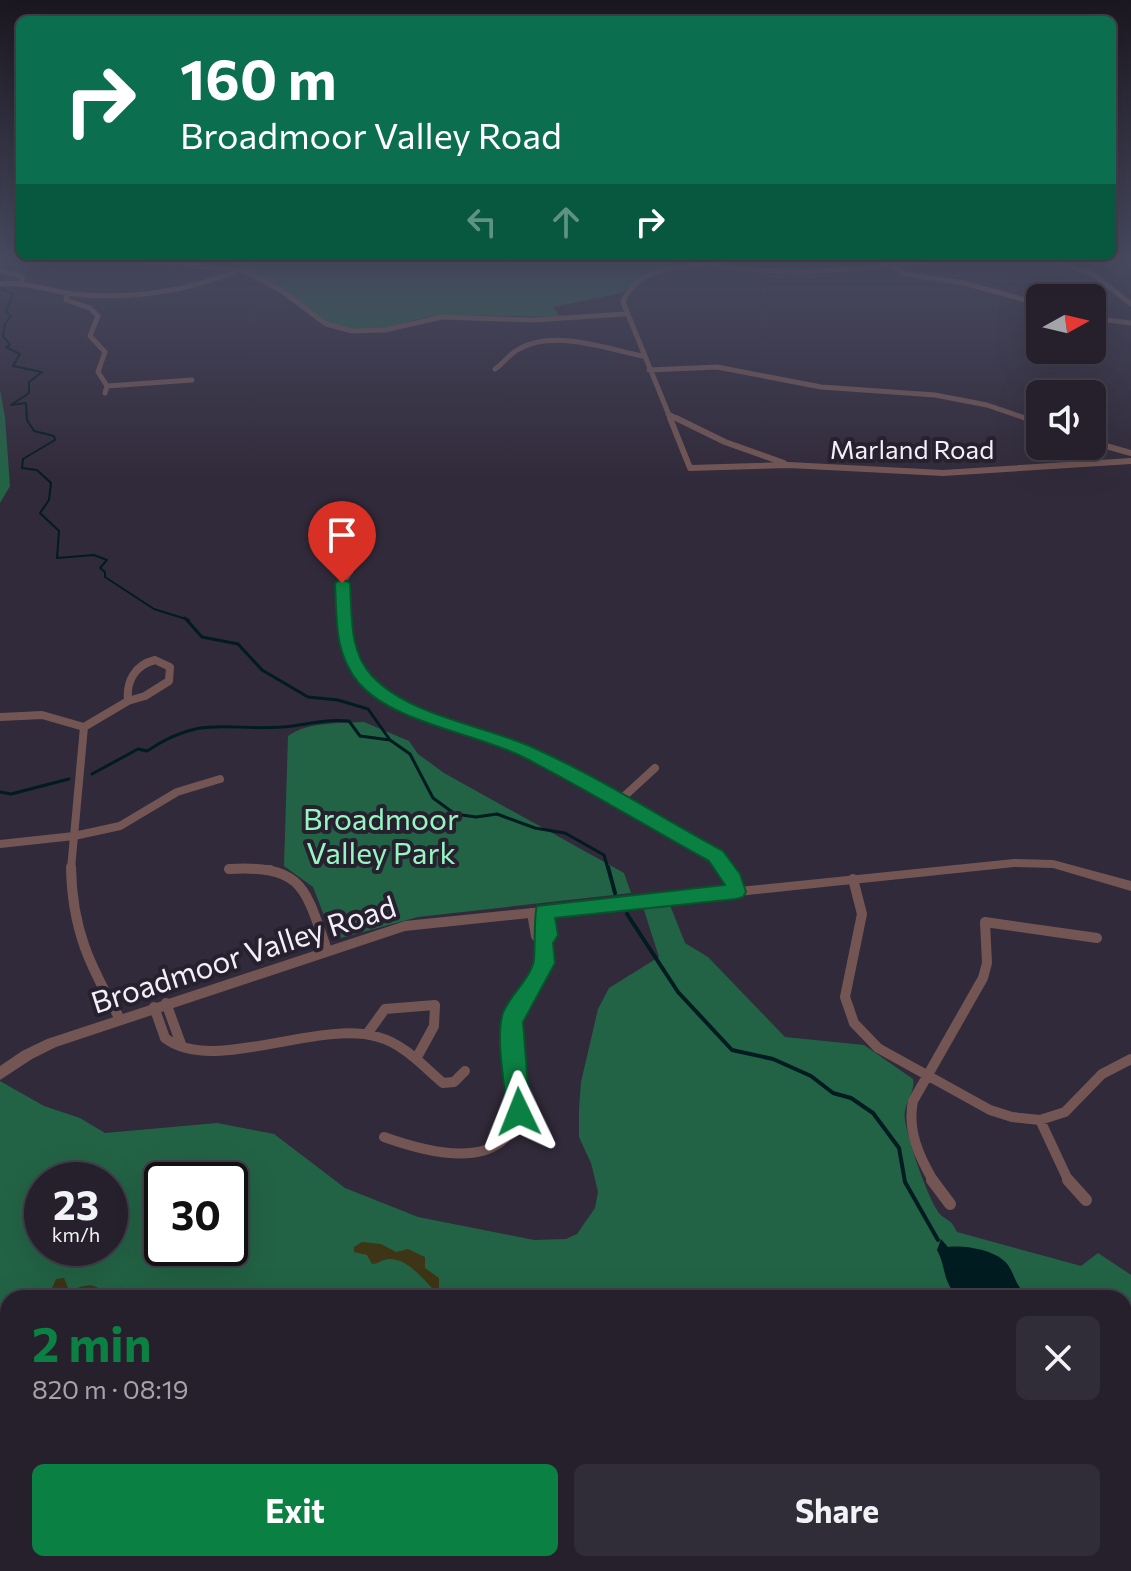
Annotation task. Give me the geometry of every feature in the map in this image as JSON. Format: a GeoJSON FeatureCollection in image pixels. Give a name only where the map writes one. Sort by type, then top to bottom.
{"type":"FeatureCollection","features":[{"type":"Feature","properties":{"kind":"street"},"geometry":{"type":"LineString","coordinates":[[91,332],[90,336],[104,349],[98,374],[106,389],[192,380]]}},
{"type":"Feature","properties":{"kind":"street","name":"Marland Road"},"geometry":{"type":"LineString","coordinates":[[633,332],[690,468],[789,465],[943,473],[1131,461]]}},
{"type":"Feature","properties":{"kind":"street"},"geometry":{"type":"LineString","coordinates":[[495,369],[507,363],[518,348],[543,343],[579,344],[643,356]]}},
{"type":"Feature","properties":{"kind":"street"},"geometry":{"type":"LineString","coordinates":[[649,370],[698,366],[727,368],[821,387],[935,395],[985,405],[1026,418]]}},
{"type":"Feature","properties":{"kind":"street","name":"Marland Road"},"geometry":{"type":"LineString","coordinates":[[668,414],[714,438],[789,465]]}},
{"type":"Feature","properties":{"kind":"street"},"geometry":{"type":"LineString","coordinates":[[1106,446],[1131,453]]}},
{"type":"Feature","properties":{"kind":"street"},"geometry":{"type":"LineString","coordinates":[[350,572],[342,583],[347,650],[364,678],[380,693],[425,716],[527,751],[619,801],[716,856],[727,868],[736,892]]}},
{"type":"Feature","properties":{"kind":"street"},"geometry":{"type":"LineString","coordinates":[[0,717],[42,715],[84,727],[128,701],[164,686],[172,673],[170,667],[155,660],[138,665],[126,693],[128,701]]}},
{"type":"Feature","properties":{"kind":"street"},"geometry":{"type":"LineString","coordinates":[[84,727],[70,883],[78,936],[120,1019]]}},
{"type":"Feature","properties":{"kind":"street"},"geometry":{"type":"LineString","coordinates":[[619,801],[655,768]]}},
{"type":"Feature","properties":{"kind":"street"},"geometry":{"type":"LineString","coordinates":[[0,844],[74,836],[120,826],[177,792],[220,779]]}},
{"type":"Feature","properties":{"kind":"street","name":"Broadmoor Valley Road"},"geometry":{"type":"LineString","coordinates":[[0,1074],[27,1055],[52,1043],[405,926],[1033,863],[1067,867],[1131,886]]}},
{"type":"Feature","properties":{"kind":"street"},"geometry":{"type":"LineString","coordinates":[[229,869],[263,867],[280,870],[300,883],[327,950]]}},
{"type":"Feature","properties":{"kind":"street"},"geometry":{"type":"LineString","coordinates":[[853,879],[862,914],[846,988],[850,1014],[861,1032],[878,1048],[1001,1115],[1040,1120],[1065,1112],[1102,1074],[1131,1059]]}},
{"type":"Feature","properties":{"kind":"street"},"geometry":{"type":"LineString","coordinates":[[384,1137],[420,1149],[468,1156],[480,1154],[508,1135],[516,1121],[520,1103],[512,1022],[542,969],[543,943],[536,936],[538,912]]}},
{"type":"Feature","properties":{"kind":"street"},"geometry":{"type":"LineString","coordinates":[[950,1204],[933,1185],[909,1121],[911,1107],[983,978],[987,963],[985,922],[1097,938]]}},
{"type":"Feature","properties":{"kind":"street"},"geometry":{"type":"LineString","coordinates":[[160,1005],[162,1034],[168,1042],[209,1051],[334,1033],[367,1034],[389,1040],[448,1084],[465,1071]]}},
{"type":"Feature","properties":{"kind":"street"},"geometry":{"type":"LineString","coordinates":[[367,1034],[385,1009],[435,1005],[437,1013],[428,1039],[416,1059]]}},
{"type":"Feature","properties":{"kind":"street"},"geometry":{"type":"LineString","coordinates":[[1040,1120],[1070,1184],[1086,1200]]}},
{"type":"Feature","properties":{"kind":"green space"},"geometry":{"type":"Polygon","coordinates":[[[0,390],[10,486],[0,503],[0,390]]]}},
{"type":"Feature","properties":{"kind":"green space","name":"Broadmoor Valley Park"},"geometry":{"type":"Polygon","coordinates":[[[364,722],[409,741],[418,754],[444,773],[624,873],[631,893],[418,917],[341,938],[332,936],[313,887],[284,866],[288,736],[315,726],[364,722]]]}},
{"type":"Feature","properties":{"kind":"green space"},"geometry":{"type":"Polygon","coordinates":[[[670,905],[685,943],[708,957],[785,1037],[864,1045],[913,1079],[905,1114],[910,1140],[933,1202],[957,1232],[1081,1266],[1098,1253],[1131,1275],[1131,1290],[0,1290],[0,1081],[44,1106],[80,1118],[105,1133],[217,1123],[274,1134],[345,1188],[418,1217],[534,1240],[566,1239],[577,1234],[595,1208],[598,1192],[591,1163],[579,1137],[581,1082],[598,1009],[609,988],[659,957],[643,907],[670,905]]]}},
{"type":"Feature","properties":{"kind":"sand"},"geometry":{"type":"Polygon","coordinates":[[[362,1242],[381,1244],[396,1252],[408,1249],[425,1257],[425,1268],[439,1278],[439,1288],[434,1290],[403,1262],[387,1259],[372,1264],[367,1255],[354,1252],[354,1247],[362,1242]]]}},
{"type":"Feature","properties":{"kind":"sand"},"geometry":{"type":"Polygon","coordinates":[[[64,1278],[69,1290],[51,1290],[56,1279],[64,1278]]]}},
{"type":"Feature","properties":{"kind":"sand"},"geometry":{"type":"Polygon","coordinates":[[[85,1286],[100,1290],[69,1290],[85,1286]]]}},
{"type":"Feature","properties":{"kind":"shaded area"},"geometry":{"type":"Polygon","coordinates":[[[941,1239],[948,1247],[980,1250],[996,1256],[1010,1268],[1019,1290],[952,1290],[937,1250],[941,1239]]]}},
{"type":"Feature","properties":{"kind":"waterway"},"geometry":{"type":"LineString","coordinates":[[4,332],[10,345],[6,347],[20,354],[13,366],[42,372],[29,382],[29,393],[11,405],[26,403],[27,420],[34,431],[54,436],[55,440],[23,459],[22,468],[37,470],[51,483],[49,500],[40,513],[59,531],[57,558],[94,555],[107,560],[100,568],[105,572],[105,577],[154,609],[186,619]]}},
{"type":"Feature","properties":{"kind":"waterway"},"geometry":{"type":"LineString","coordinates":[[186,619],[202,637],[238,644],[262,670],[308,697],[338,700],[368,709],[390,740]]}},
{"type":"Feature","properties":{"kind":"waterway"},"geometry":{"type":"LineString","coordinates":[[92,774],[138,749],[147,751],[186,731],[219,726],[271,728],[349,721],[360,736],[390,740]]}},
{"type":"Feature","properties":{"kind":"waterway"},"geometry":{"type":"LineString","coordinates":[[390,740],[410,754],[433,798],[455,814],[476,817],[497,814],[535,828],[565,833],[604,855],[608,869]]}},
{"type":"Feature","properties":{"kind":"waterway"},"geometry":{"type":"LineString","coordinates":[[0,792],[11,794],[69,779]]}},
{"type":"Feature","properties":{"kind":"waterway"},"geometry":{"type":"LineString","coordinates":[[608,867],[615,893]]}},
{"type":"Feature","properties":{"kind":"waterway"},"geometry":{"type":"LineString","coordinates":[[627,914],[678,992],[732,1050],[773,1059],[811,1076],[833,1093],[851,1098],[873,1113],[899,1148],[905,1182],[938,1240]]}},
{"type":"Feature","properties":{"kind":"route"},"geometry":{"type":"LineString","coordinates":[[342,583],[347,650],[364,678],[380,693],[425,716],[527,751],[716,856],[733,879],[736,892],[544,912],[548,935],[543,943],[544,963],[512,1022],[519,1112]]}}]}
